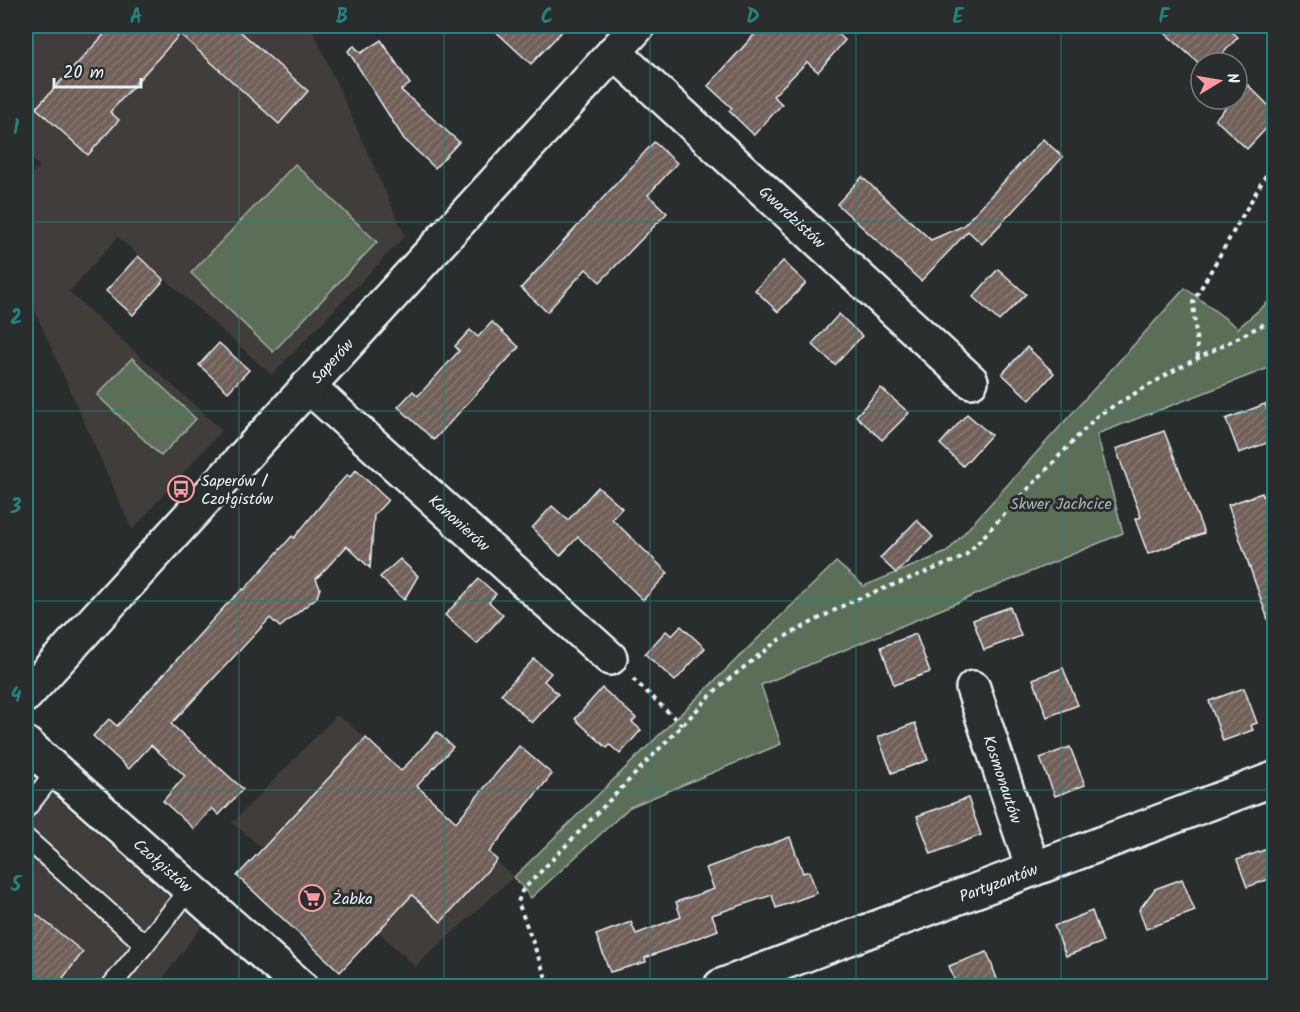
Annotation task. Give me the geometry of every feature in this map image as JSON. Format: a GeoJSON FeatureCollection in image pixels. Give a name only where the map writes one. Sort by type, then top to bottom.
{"type":"FeatureCollection","features":[{"type":"Feature","properties":{"kind":"street","name":"Saperów"},"geometry":{"type":"LineString","coordinates":[[26,696],[638,26]]}},
{"type":"Feature","properties":{"kind":"street","name":"Gwardzistów"},"geometry":{"type":"LineString","coordinates":[[614,52],[970,381]]}},
{"type":"Feature","properties":{"kind":"street","name":"Kanonierów"},"geometry":{"type":"LineString","coordinates":[[308,386],[610,658]]}},
{"type":"Feature","properties":{"kind":"street","name":"Kosmonautów"},"geometry":{"type":"LineString","coordinates":[[973,688],[1034,869]]}},
{"type":"Feature","properties":{"kind":"street","name":"Czołgistów"},"geometry":{"type":"LineString","coordinates":[[26,744],[300,987]]}},
{"type":"Feature","properties":{"kind":"street","name":"Partyzantów"},"geometry":{"type":"LineString","coordinates":[[721,987],[1275,779]]}},
{"type":"Feature","properties":{"kind":"lane"},"geometry":{"type":"LineString","coordinates":[[26,810],[56,772]]}},
{"type":"Feature","properties":{"kind":"lane"},"geometry":{"type":"LineString","coordinates":[[26,838],[144,944]]}},
{"type":"Feature","properties":{"kind":"lane"},"geometry":{"type":"LineString","coordinates":[[111,987],[190,889]]}},
{"type":"Feature","properties":{"kind":"path"},"geometry":{"type":"LineString","coordinates":[[1198,358],[1193,302],[1275,161]]}},
{"type":"Feature","properties":{"kind":"path"},"geometry":{"type":"LineString","coordinates":[[549,987],[518,902],[522,891],[719,687],[777,641],[850,602],[964,557],[1098,415],[1198,358],[1275,319]]}},
{"type":"Feature","properties":{"kind":"path"},"geometry":{"type":"LineString","coordinates":[[610,658],[682,725]]}},
{"type":"Feature","properties":{"kind":"shaded area"},"geometry":{"type":"Polygon","coordinates":[[[37,26],[311,26],[405,236],[272,375],[118,237],[69,292],[222,430],[132,530],[26,291],[26,177],[40,167],[26,154],[26,39],[37,26]]]}},
{"type":"Feature","properties":{"kind":"shaded area"},"geometry":{"type":"Polygon","coordinates":[[[337,715],[366,738],[514,877],[415,967],[378,931],[388,920],[285,825],[263,848],[232,823],[337,715]]]}},
{"type":"Feature","properties":{"kind":"shaded area"},"geometry":{"type":"Polygon","coordinates":[[[26,771],[202,926],[157,986],[26,986],[26,771]]]}},
{"type":"Feature","properties":{"kind":"green space"},"geometry":{"type":"Polygon","coordinates":[[[295,164],[377,242],[273,352],[191,273],[295,164]]]}},
{"type":"Feature","properties":{"kind":"green space","name":"Skwer Jachcice"},"geometry":{"type":"Polygon","coordinates":[[[1185,288],[1238,328],[1274,297],[1274,366],[1097,434],[1123,533],[761,685],[781,744],[630,807],[531,898],[514,877],[836,562],[864,586],[947,552],[1185,288]]]}},
{"type":"Feature","properties":{"kind":"green space"},"geometry":{"type":"Polygon","coordinates":[[[132,358],[196,419],[161,456],[97,395],[132,358]]]}},
{"type":"Feature","properties":{"kind":"building"},"geometry":{"type":"Polygon","coordinates":[[[112,26],[234,26],[308,91],[279,124],[180,34],[110,112],[119,120],[88,155],[36,108],[112,26]]]}},
{"type":"Feature","properties":{"kind":"building"},"geometry":{"type":"Polygon","coordinates":[[[490,26],[567,26],[531,64],[490,26]]]}},
{"type":"Feature","properties":{"kind":"building"},"geometry":{"type":"Polygon","coordinates":[[[762,26],[829,26],[845,40],[818,72],[807,62],[773,96],[782,104],[754,135],[729,111],[732,108],[708,86],[762,26]]]}},
{"type":"Feature","properties":{"kind":"building"},"geometry":{"type":"Polygon","coordinates":[[[1157,26],[1225,26],[1238,37],[1225,51],[1189,51],[1189,54],[1157,26]]]}},
{"type":"Feature","properties":{"kind":"building"},"geometry":{"type":"Polygon","coordinates":[[[381,40],[410,84],[401,90],[459,142],[435,168],[404,139],[348,51],[354,46],[361,53],[381,40]]]}},
{"type":"Feature","properties":{"kind":"building"},"geometry":{"type":"Polygon","coordinates":[[[1249,86],[1275,112],[1275,119],[1247,149],[1215,119],[1223,111],[1249,111],[1249,86]]]}},
{"type":"Feature","properties":{"kind":"building"},"geometry":{"type":"Polygon","coordinates":[[[1043,139],[1063,157],[982,244],[968,231],[921,281],[837,204],[862,177],[931,240],[963,226],[1043,139]]]}},
{"type":"Feature","properties":{"kind":"building"},"geometry":{"type":"Polygon","coordinates":[[[654,142],[677,163],[648,195],[667,213],[600,282],[586,269],[547,312],[521,288],[654,142]]]}},
{"type":"Feature","properties":{"kind":"building"},"geometry":{"type":"Polygon","coordinates":[[[138,256],[164,280],[133,315],[106,291],[138,256]]]}},
{"type":"Feature","properties":{"kind":"building"},"geometry":{"type":"Polygon","coordinates":[[[783,261],[806,283],[778,312],[755,290],[783,261]]]}},
{"type":"Feature","properties":{"kind":"building"},"geometry":{"type":"Polygon","coordinates":[[[998,269],[1026,294],[999,321],[973,297],[998,269]]]}},
{"type":"Feature","properties":{"kind":"building"},"geometry":{"type":"Polygon","coordinates":[[[839,314],[862,336],[835,365],[812,344],[839,314]]]}},
{"type":"Feature","properties":{"kind":"building"},"geometry":{"type":"Polygon","coordinates":[[[492,322],[519,347],[434,440],[398,407],[413,391],[418,396],[459,351],[455,346],[470,330],[478,337],[492,322]]]}},
{"type":"Feature","properties":{"kind":"building"},"geometry":{"type":"Polygon","coordinates":[[[219,343],[249,370],[228,392],[199,365],[219,343]]]}},
{"type":"Feature","properties":{"kind":"building"},"geometry":{"type":"Polygon","coordinates":[[[1027,347],[1054,373],[1030,400],[1002,374],[1027,347]]]}},
{"type":"Feature","properties":{"kind":"building"},"geometry":{"type":"Polygon","coordinates":[[[881,388],[909,413],[882,440],[856,416],[881,388]]]}},
{"type":"Feature","properties":{"kind":"building"},"geometry":{"type":"Polygon","coordinates":[[[1265,404],[1275,429],[1275,440],[1239,453],[1226,419],[1265,404]]]}},
{"type":"Feature","properties":{"kind":"building"},"geometry":{"type":"Polygon","coordinates":[[[967,414],[991,435],[963,466],[940,444],[967,414]]]}},
{"type":"Feature","properties":{"kind":"building"},"geometry":{"type":"Polygon","coordinates":[[[1164,431],[1204,533],[1148,554],[1135,519],[1141,517],[1116,449],[1164,431]]]}},
{"type":"Feature","properties":{"kind":"building"},"geometry":{"type":"Polygon","coordinates":[[[356,470],[388,500],[374,515],[370,568],[347,546],[316,579],[320,588],[317,597],[280,627],[270,618],[171,724],[243,789],[219,815],[212,808],[194,829],[163,801],[185,776],[151,745],[129,769],[93,736],[109,719],[117,726],[227,604],[244,590],[292,536],[294,538],[347,475],[350,477],[356,470]]]}},
{"type":"Feature","properties":{"kind":"building"},"geometry":{"type":"Polygon","coordinates":[[[598,487],[622,508],[612,519],[668,573],[643,600],[578,537],[560,556],[532,528],[552,506],[568,520],[598,487]]]}},
{"type":"Feature","properties":{"kind":"building"},"geometry":{"type":"Polygon","coordinates":[[[1262,493],[1275,528],[1275,627],[1271,628],[1228,505],[1262,493]]]}},
{"type":"Feature","properties":{"kind":"building"},"geometry":{"type":"Polygon","coordinates":[[[917,520],[933,537],[896,573],[880,558],[917,520]]]}},
{"type":"Feature","properties":{"kind":"building"},"geometry":{"type":"Polygon","coordinates":[[[400,559],[418,576],[404,600],[380,577],[400,559]]]}},
{"type":"Feature","properties":{"kind":"building"},"geometry":{"type":"Polygon","coordinates":[[[479,579],[496,594],[489,602],[503,615],[477,644],[445,615],[479,579]]]}},
{"type":"Feature","properties":{"kind":"building"},"geometry":{"type":"Polygon","coordinates":[[[1010,607],[1021,636],[984,650],[973,620],[1010,607]]]}},
{"type":"Feature","properties":{"kind":"building"},"geometry":{"type":"Polygon","coordinates":[[[681,626],[705,648],[675,681],[645,654],[666,631],[672,636],[681,626]]]}},
{"type":"Feature","properties":{"kind":"building"},"geometry":{"type":"Polygon","coordinates":[[[916,634],[930,672],[894,685],[881,647],[916,634]]]}},
{"type":"Feature","properties":{"kind":"building"},"geometry":{"type":"Polygon","coordinates":[[[534,659],[551,673],[544,681],[558,694],[532,723],[501,694],[534,659]]]}},
{"type":"Feature","properties":{"kind":"building"},"geometry":{"type":"Polygon","coordinates":[[[1063,668],[1078,705],[1047,717],[1033,679],[1063,668]]]}},
{"type":"Feature","properties":{"kind":"building"},"geometry":{"type":"Polygon","coordinates":[[[602,688],[636,718],[632,722],[641,730],[620,754],[610,745],[607,748],[575,719],[602,688]]]}},
{"type":"Feature","properties":{"kind":"building"},"geometry":{"type":"Polygon","coordinates":[[[1244,688],[1257,723],[1251,725],[1253,730],[1223,741],[1209,701],[1244,688]]]}},
{"type":"Feature","properties":{"kind":"building"},"geometry":{"type":"Polygon","coordinates":[[[915,723],[928,760],[892,773],[878,737],[915,723]]]}},
{"type":"Feature","properties":{"kind":"building"},"geometry":{"type":"Polygon","coordinates":[[[437,732],[453,747],[417,786],[456,822],[519,746],[552,774],[489,852],[497,860],[441,922],[412,895],[340,972],[237,876],[366,738],[401,771],[437,732]]]}},
{"type":"Feature","properties":{"kind":"building"},"geometry":{"type":"Polygon","coordinates":[[[1070,747],[1085,785],[1055,796],[1040,758],[1070,747]]]}},
{"type":"Feature","properties":{"kind":"building"},"geometry":{"type":"Polygon","coordinates":[[[968,798],[981,835],[931,854],[917,816],[968,798]]]}},
{"type":"Feature","properties":{"kind":"building"},"geometry":{"type":"Polygon","coordinates":[[[790,837],[803,873],[809,871],[817,893],[776,908],[772,895],[712,915],[718,930],[645,958],[646,962],[610,972],[596,935],[631,922],[636,934],[681,917],[676,902],[714,889],[706,868],[790,837]]]}},
{"type":"Feature","properties":{"kind":"building"},"geometry":{"type":"Polygon","coordinates":[[[1275,846],[1275,877],[1247,887],[1237,860],[1275,846]]]}},
{"type":"Feature","properties":{"kind":"building"},"geometry":{"type":"Polygon","coordinates":[[[1182,879],[1195,911],[1146,929],[1139,910],[1155,889],[1182,879]]]}},
{"type":"Feature","properties":{"kind":"building"},"geometry":{"type":"Polygon","coordinates":[[[26,906],[83,952],[56,987],[26,987],[26,906]]]}},
{"type":"Feature","properties":{"kind":"building"},"geometry":{"type":"Polygon","coordinates":[[[1092,911],[1103,942],[1066,956],[1054,926],[1092,911]]]}},
{"type":"Feature","properties":{"kind":"building"},"geometry":{"type":"Polygon","coordinates":[[[987,952],[1000,987],[957,987],[949,966],[987,952]]]}},
{"type":"Feature","properties":{"kind":"place","name":"Saperów / Czołgistów"},"geometry":{"type":"Point","coordinates":[181,489]}},
{"type":"Feature","properties":{"kind":"place","name":"Żabka"},"geometry":{"type":"Point","coordinates":[312,898]}}]}
